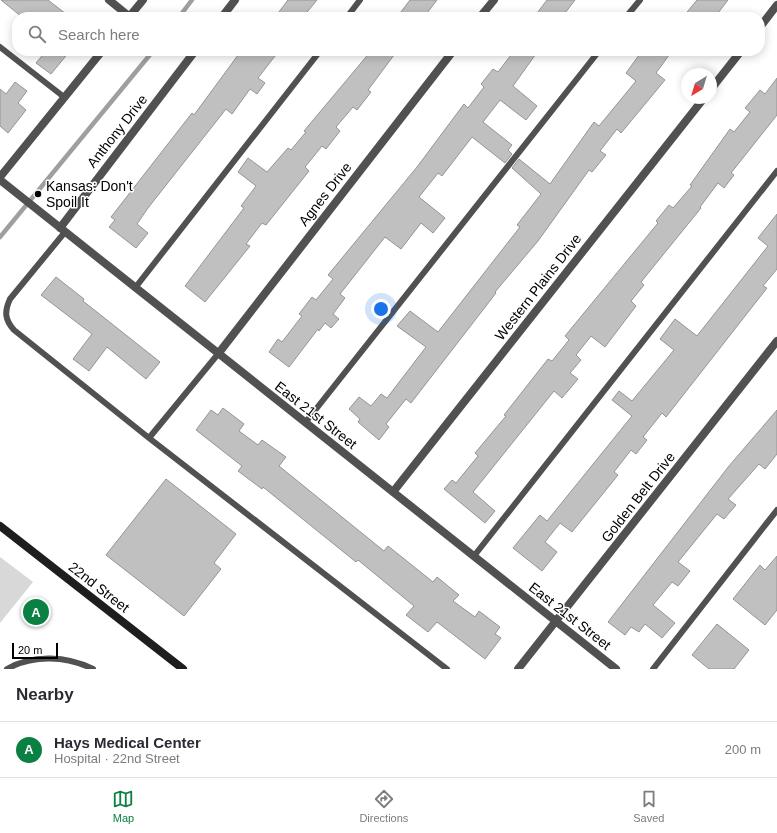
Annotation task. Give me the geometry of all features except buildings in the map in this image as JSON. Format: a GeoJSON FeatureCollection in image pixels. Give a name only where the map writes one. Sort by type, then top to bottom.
{"type":"FeatureCollection","features":[{"type":"Feature","properties":{"kind":"street"},"geometry":{"type":"LineString","coordinates":[[109,0],[124,12]]}},
{"type":"Feature","properties":{"kind":"street"},"geometry":{"type":"LineString","coordinates":[[134,12],[143,0]]}},
{"type":"Feature","properties":{"kind":"street"},"geometry":{"type":"LineString","coordinates":[[226,12],[235,0]]}},
{"type":"Feature","properties":{"kind":"street"},"geometry":{"type":"LineString","coordinates":[[484,12],[494,0]]}},
{"type":"Feature","properties":{"kind":"street"},"geometry":{"type":"LineString","coordinates":[[765,21],[777,5]]}},
{"type":"Feature","properties":{"kind":"street"},"geometry":{"type":"LineString","coordinates":[[0,178],[98,56]]}},
{"type":"Feature","properties":{"kind":"street","name":"Anthony Drive"},"geometry":{"type":"LineString","coordinates":[[63,230],[191,56]]}},
{"type":"Feature","properties":{"kind":"street","name":"Agnes Drive"},"geometry":{"type":"LineString","coordinates":[[218,354],[376,149],[450,56]]}},
{"type":"Feature","properties":{"kind":"street"},"geometry":{"type":"LineString","coordinates":[[717,81],[737,56]]}},
{"type":"Feature","properties":{"kind":"street","name":"Western Plains Drive"},"geometry":{"type":"LineString","coordinates":[[393,492],[699,104]]}},
{"type":"Feature","properties":{"kind":"street","name":"East 21st Street"},"geometry":{"type":"LineString","coordinates":[[0,178],[135,288],[616,669]]}},
{"type":"Feature","properties":{"kind":"street","name":"Golden Belt Drive"},"geometry":{"type":"LineString","coordinates":[[518,669],[777,341]]}},
{"type":"Feature","properties":{"kind":"street","name":"22nd Street"},"geometry":{"type":"LineString","coordinates":[[0,526],[183,669]]}},
{"type":"Feature","properties":{"kind":"lane"},"geometry":{"type":"LineString","coordinates":[[351,12],[360,0]]}},
{"type":"Feature","properties":{"kind":"lane"},"geometry":{"type":"LineString","coordinates":[[630,12],[640,0]]}},
{"type":"Feature","properties":{"kind":"lane"},"geometry":{"type":"LineString","coordinates":[[0,47],[64,97]]}},
{"type":"Feature","properties":{"kind":"lane"},"geometry":{"type":"LineString","coordinates":[[135,288],[316,56]]}},
{"type":"Feature","properties":{"kind":"lane"},"geometry":{"type":"LineString","coordinates":[[306,423],[595,56]]}},
{"type":"Feature","properties":{"kind":"lane"},"geometry":{"type":"LineString","coordinates":[[474,556],[777,171]]}},
{"type":"Feature","properties":{"kind":"lane"},"geometry":{"type":"LineString","coordinates":[[63,230],[6,306],[6,319],[19,336],[447,669]]}},
{"type":"Feature","properties":{"kind":"lane"},"geometry":{"type":"LineString","coordinates":[[149,438],[218,354]]}},
{"type":"Feature","properties":{"kind":"lane"},"geometry":{"type":"LineString","coordinates":[[653,669],[777,510]]}},
{"type":"Feature","properties":{"kind":"lane"},"geometry":{"type":"LineString","coordinates":[[7,669],[29,661],[54,658],[78,663],[93,669]]}},
{"type":"Feature","properties":{"kind":"shaded area"},"geometry":{"type":"Polygon","coordinates":[[[0,557],[33,582],[0,623],[0,557]]]}},
{"type":"Feature","properties":{"kind":"waterway"},"geometry":{"type":"LineString","coordinates":[[183,12],[192,0]]}},
{"type":"Feature","properties":{"kind":"waterway"},"geometry":{"type":"LineString","coordinates":[[0,237],[149,56]]}},
{"type":"Feature","properties":{"kind":"place","name":"Kansas: Don't Spoil It"},"geometry":{"type":"Point","coordinates":[38,194]}},
{"type":"Feature","properties":{"kind":"place","name":"Hays Medical Center"},"geometry":{"type":"Point","coordinates":[36,612]}}]}
